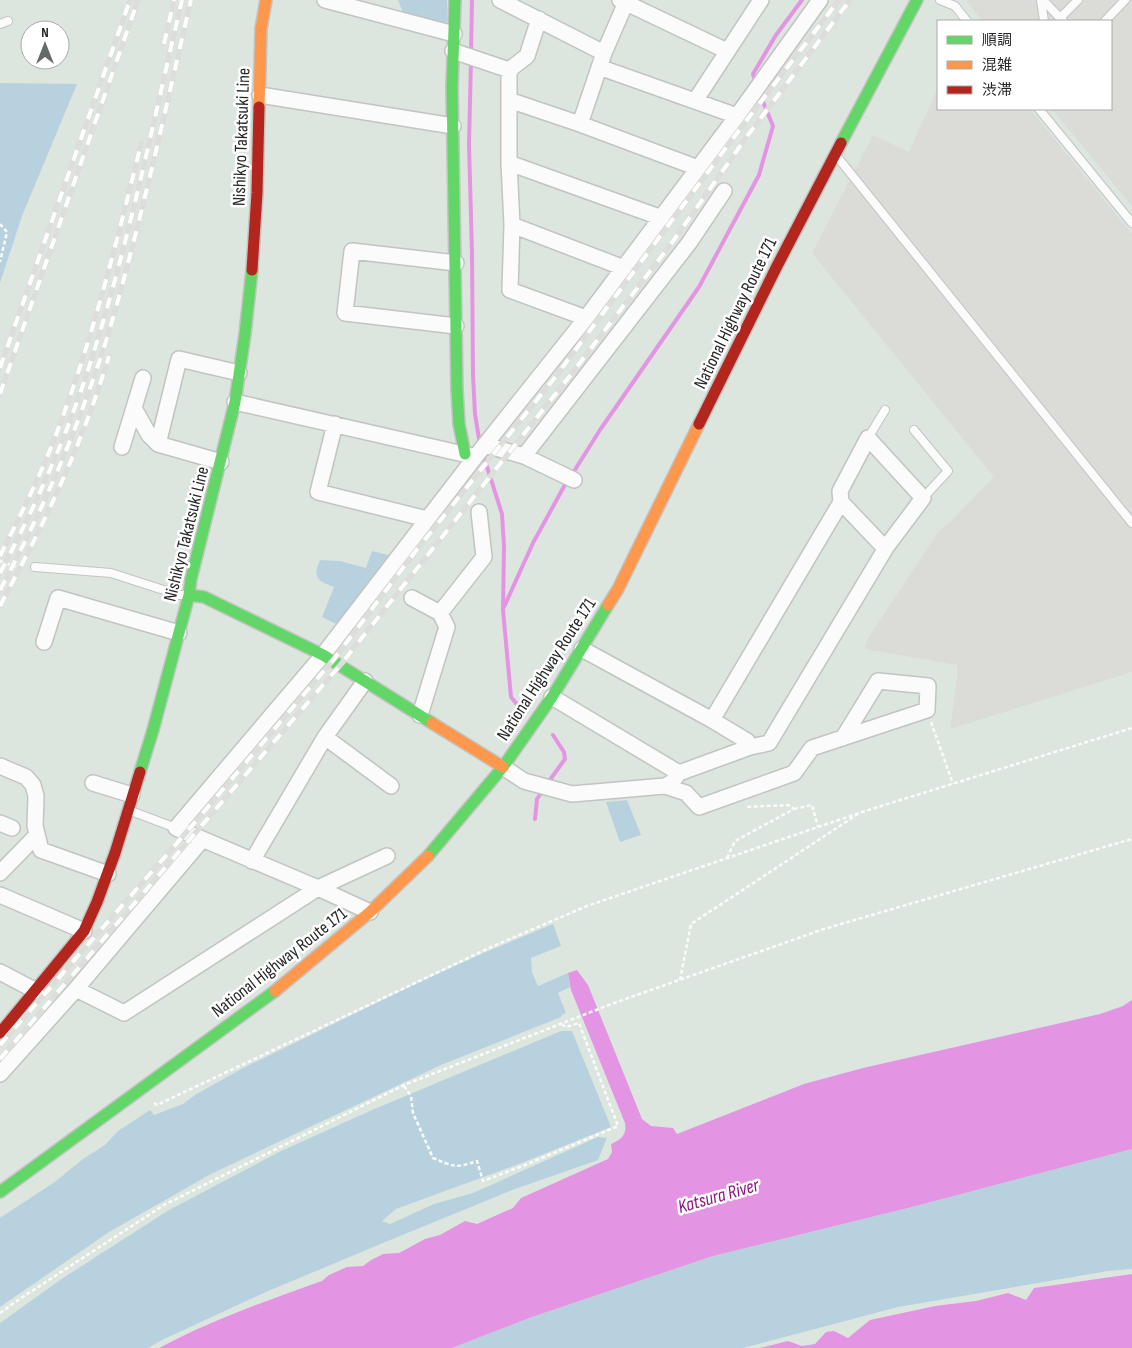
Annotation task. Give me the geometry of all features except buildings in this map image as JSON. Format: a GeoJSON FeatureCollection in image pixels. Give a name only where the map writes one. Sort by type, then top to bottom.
{"type":"FeatureCollection","features":[{"type":"Feature","properties":{"kind":"main road","name":"Nishikyo Takatsuki Line"},"geometry":{"type":"LineString","coordinates":[[0,1033],[84,931],[97,902],[108,874],[153,730],[189,595],[190,578],[221,462],[240,373],[251,282],[258,193],[261,29],[266,0]]}},
{"type":"Feature","properties":{"kind":"main road"},"geometry":{"type":"LineString","coordinates":[[455,0],[454,34],[464,55],[453,126],[459,424],[476,452]]}},
{"type":"Feature","properties":{"kind":"main road","name":"National Highway Route 171"},"geometry":{"type":"LineString","coordinates":[[0,1192],[274,992],[370,912],[420,865],[503,767],[552,697],[618,589],[776,268],[917,0]]}},
{"type":"Feature","properties":{"kind":"main road"},"geometry":{"type":"LineString","coordinates":[[189,595],[204,596],[323,655],[503,767]]}},
{"type":"Feature","properties":{"kind":"street"},"geometry":{"type":"LineString","coordinates":[[326,0],[454,34]]}},
{"type":"Feature","properties":{"kind":"street"},"geometry":{"type":"LineString","coordinates":[[500,0],[539,19],[602,60],[695,101],[737,116]]}},
{"type":"Feature","properties":{"kind":"street"},"geometry":{"type":"LineString","coordinates":[[695,101],[761,0]]}},
{"type":"Feature","properties":{"kind":"street"},"geometry":{"type":"LineString","coordinates":[[370,912],[176,828],[323,655],[476,452],[586,318],[662,218],[820,0]]}},
{"type":"Feature","properties":{"kind":"street"},"geometry":{"type":"LineString","coordinates":[[580,124],[624,1],[727,51]]}},
{"type":"Feature","properties":{"kind":"street"},"geometry":{"type":"LineString","coordinates":[[509,70],[527,56],[539,19]]}},
{"type":"Feature","properties":{"kind":"street"},"geometry":{"type":"LineString","coordinates":[[464,55],[509,70]]}},
{"type":"Feature","properties":{"kind":"street"},"geometry":{"type":"LineString","coordinates":[[509,70],[509,163],[512,225],[510,290],[586,318]]}},
{"type":"Feature","properties":{"kind":"street"},"geometry":{"type":"LineString","coordinates":[[260,95],[453,126]]}},
{"type":"Feature","properties":{"kind":"street"},"geometry":{"type":"LineString","coordinates":[[510,100],[698,168]]}},
{"type":"Feature","properties":{"kind":"street"},"geometry":{"type":"LineString","coordinates":[[509,163],[662,218]]}},
{"type":"Feature","properties":{"kind":"street"},"geometry":{"type":"LineString","coordinates":[[524,456],[689,243],[724,191]]}},
{"type":"Feature","properties":{"kind":"street"},"geometry":{"type":"LineString","coordinates":[[512,225],[624,268]]}},
{"type":"Feature","properties":{"kind":"street"},"geometry":{"type":"LineString","coordinates":[[456,263],[352,251],[344,313],[456,326]]}},
{"type":"Feature","properties":{"kind":"street"},"geometry":{"type":"LineString","coordinates":[[158,444],[179,359],[240,373]]}},
{"type":"Feature","properties":{"kind":"street"},"geometry":{"type":"LineString","coordinates":[[122,446],[142,378]]}},
{"type":"Feature","properties":{"kind":"street"},"geometry":{"type":"LineString","coordinates":[[235,402],[476,452],[524,456],[574,480]]}},
{"type":"Feature","properties":{"kind":"street"},"geometry":{"type":"LineString","coordinates":[[134,408],[149,435],[158,444],[221,462]]}},
{"type":"Feature","properties":{"kind":"street"},"geometry":{"type":"LineString","coordinates":[[335,424],[318,492],[427,519]]}},
{"type":"Feature","properties":{"kind":"street"},"geometry":{"type":"LineString","coordinates":[[665,786],[672,782],[679,773],[769,743],[887,546],[923,498],[868,438],[840,491],[841,502],[712,720]]}},
{"type":"Feature","properties":{"kind":"street"},"geometry":{"type":"LineString","coordinates":[[841,502],[880,543],[887,546]]}},
{"type":"Feature","properties":{"kind":"street"},"geometry":{"type":"LineString","coordinates":[[440,613],[484,557],[479,512]]}},
{"type":"Feature","properties":{"kind":"street"},"geometry":{"type":"LineString","coordinates":[[44,642],[58,598],[179,633]]}},
{"type":"Feature","properties":{"kind":"street"},"geometry":{"type":"LineString","coordinates":[[412,598],[440,613],[447,627],[420,715]]}},
{"type":"Feature","properties":{"kind":"street"},"geometry":{"type":"LineString","coordinates":[[582,649],[712,720],[747,741],[750,748]]}},
{"type":"Feature","properties":{"kind":"street"},"geometry":{"type":"LineString","coordinates":[[252,862],[326,737],[365,681]]}},
{"type":"Feature","properties":{"kind":"street"},"geometry":{"type":"LineString","coordinates":[[503,767],[524,780],[572,794],[665,786],[686,793],[699,807],[794,773],[812,748],[843,738],[927,710],[928,686],[878,681],[843,738]]}},
{"type":"Feature","properties":{"kind":"street"},"geometry":{"type":"LineString","coordinates":[[552,697],[679,773]]}},
{"type":"Feature","properties":{"kind":"street"},"geometry":{"type":"LineString","coordinates":[[326,737],[391,786]]}},
{"type":"Feature","properties":{"kind":"street"},"geometry":{"type":"LineString","coordinates":[[0,766],[26,777],[33,785],[36,796],[35,818],[37,835],[41,850],[108,874]]}},
{"type":"Feature","properties":{"kind":"street"},"geometry":{"type":"LineString","coordinates":[[93,783],[130,802]]}},
{"type":"Feature","properties":{"kind":"street"},"geometry":{"type":"LineString","coordinates":[[0,873],[37,835]]}},
{"type":"Feature","properties":{"kind":"street"},"geometry":{"type":"LineString","coordinates":[[0,1074],[76,989],[202,840]]}},
{"type":"Feature","properties":{"kind":"street"},"geometry":{"type":"LineString","coordinates":[[76,989],[124,1013],[318,888],[387,856]]}},
{"type":"Feature","properties":{"kind":"street"},"geometry":{"type":"LineString","coordinates":[[0,895],[84,931]]}},
{"type":"Feature","properties":{"kind":"street"},"geometry":{"type":"LineString","coordinates":[[0,972],[36,991]]}},
{"type":"Feature","properties":{"kind":"lane"},"geometry":{"type":"LineString","coordinates":[[940,0],[955,6],[966,20]]}},
{"type":"Feature","properties":{"kind":"lane"},"geometry":{"type":"LineString","coordinates":[[1042,0],[1062,20],[1078,0]]}},
{"type":"Feature","properties":{"kind":"lane"},"geometry":{"type":"LineString","coordinates":[[1042,0],[1044,20]]}},
{"type":"Feature","properties":{"kind":"lane"},"geometry":{"type":"LineString","coordinates":[[1106,20],[1125,0]]}},
{"type":"Feature","properties":{"kind":"lane"},"geometry":{"type":"LineString","coordinates":[[0,24],[8,21]]}},
{"type":"Feature","properties":{"kind":"lane"},"geometry":{"type":"LineString","coordinates":[[1040,110],[1132,223]]}},
{"type":"Feature","properties":{"kind":"lane"},"geometry":{"type":"LineString","coordinates":[[835,154],[1132,523]]}},
{"type":"Feature","properties":{"kind":"lane"},"geometry":{"type":"LineString","coordinates":[[868,438],[885,410]]}},
{"type":"Feature","properties":{"kind":"lane"},"geometry":{"type":"LineString","coordinates":[[914,430],[948,471],[923,498]]}},
{"type":"Feature","properties":{"kind":"lane"},"geometry":{"type":"LineString","coordinates":[[35,567],[111,573],[179,594],[189,595]]}},
{"type":"Feature","properties":{"kind":"lane"},"geometry":{"type":"LineString","coordinates":[[130,802],[176,828]]}},
{"type":"Feature","properties":{"kind":"path"},"geometry":{"type":"LineString","coordinates":[[0,224],[7,232],[0,262]]}},
{"type":"Feature","properties":{"kind":"path"},"geometry":{"type":"LineString","coordinates":[[0,561],[20,568]]}},
{"type":"Feature","properties":{"kind":"path"},"geometry":{"type":"LineString","coordinates":[[140,1090],[157,1105],[489,948],[588,906],[862,812],[1132,728]]}},
{"type":"Feature","properties":{"kind":"path"},"geometry":{"type":"LineString","coordinates":[[937,738],[953,784]]}},
{"type":"Feature","properties":{"kind":"path"},"geometry":{"type":"LineString","coordinates":[[743,807],[788,805],[794,809]]}},
{"type":"Feature","properties":{"kind":"path"},"geometry":{"type":"LineString","coordinates":[[727,858],[735,841],[794,809],[812,805],[818,827]]}},
{"type":"Feature","properties":{"kind":"path"},"geometry":{"type":"LineString","coordinates":[[680,980],[692,924],[862,812]]}},
{"type":"Feature","properties":{"kind":"path"},"geometry":{"type":"LineString","coordinates":[[0,1313],[164,1205],[404,1085],[614,1003],[824,929],[1132,839]]}},
{"type":"Feature","properties":{"kind":"path"},"geometry":{"type":"LineString","coordinates":[[404,1085],[411,1096],[413,1113],[433,1158],[456,1166],[464,1166],[477,1161],[479,1173],[483,1181],[525,1165],[618,1126],[579,1023],[566,1027],[561,1024]]}},
{"type":"Feature","properties":{"kind":"shaded area"},"geometry":{"type":"Polygon","coordinates":[[[398,0],[447,0],[447,21],[442,26],[404,15],[398,0]]]}},
{"type":"Feature","properties":{"kind":"shaded area"},"geometry":{"type":"Polygon","coordinates":[[[966,0],[1132,0],[1132,206],[1053,110],[1112,110],[1112,20],[981,20],[966,0]]]}},
{"type":"Feature","properties":{"kind":"shaded area"},"geometry":{"type":"Polygon","coordinates":[[[0,83],[77,84],[22,216],[0,283],[0,83]]]}},
{"type":"Feature","properties":{"kind":"shaded area"},"geometry":{"type":"Polygon","coordinates":[[[937,90],[937,110],[1031,110],[1132,234],[1132,672],[950,729],[957,665],[865,649],[867,640],[938,532],[994,477],[812,253],[873,135],[909,152],[937,90]]]}},
{"type":"Feature","properties":{"kind":"shaded area"},"geometry":{"type":"Polygon","coordinates":[[[372,551],[396,557],[342,627],[322,617],[334,587],[320,581],[318,578],[317,571],[320,560],[340,561],[366,568],[372,551]]]}},
{"type":"Feature","properties":{"kind":"shaded area"},"geometry":{"type":"Polygon","coordinates":[[[627,800],[641,835],[620,842],[606,802],[627,800]]]}},
{"type":"Feature","properties":{"kind":"shaded area"},"geometry":{"type":"Polygon","coordinates":[[[553,924],[561,946],[531,958],[532,972],[538,986],[568,973],[570,987],[558,993],[566,1013],[561,1017],[441,1065],[211,1174],[109,1232],[0,1307],[0,1218],[56,1181],[83,1159],[105,1145],[118,1131],[150,1110],[154,1115],[183,1104],[195,1095],[243,1068],[409,987],[553,924]]]}},
{"type":"Feature","properties":{"kind":"shaded area"},"geometry":{"type":"Polygon","coordinates":[[[561,1031],[572,1031],[611,1127],[519,1164],[396,1209],[382,1221],[390,1224],[434,1204],[473,1193],[598,1137],[607,1138],[598,1160],[515,1189],[395,1238],[266,1292],[148,1348],[0,1348],[0,1323],[63,1278],[169,1210],[279,1152],[372,1110],[561,1031]]]}},
{"type":"Feature","properties":{"kind":"shaded area"},"geometry":{"type":"Polygon","coordinates":[[[1132,1149],[1132,1269],[1108,1271],[898,1307],[743,1348],[452,1348],[532,1317],[713,1256],[916,1206],[1132,1149]]]}},
{"type":"Feature","properties":{"kind":"water","name":"Katsura River"},"geometry":{"type":"Polygon","coordinates":[[[577,970],[588,985],[642,1119],[651,1126],[673,1128],[677,1134],[804,1084],[863,1068],[1100,1014],[1123,1006],[1132,1000],[1132,1149],[916,1206],[713,1256],[532,1317],[452,1348],[159,1348],[219,1320],[322,1281],[329,1275],[347,1267],[363,1266],[383,1254],[399,1253],[425,1239],[440,1235],[465,1221],[477,1224],[513,1208],[521,1198],[608,1159],[612,1152],[611,1144],[618,1141],[624,1134],[625,1123],[571,990],[568,973],[577,970]]]}},
{"type":"Feature","properties":{"kind":"water"},"geometry":{"type":"Polygon","coordinates":[[[1132,1274],[1132,1348],[760,1348],[788,1341],[802,1346],[815,1344],[826,1332],[834,1331],[848,1338],[870,1320],[935,1306],[976,1301],[1008,1293],[1026,1300],[1034,1288],[1132,1274]]]}},
{"type":"Feature","properties":{"kind":"waterway"},"geometry":{"type":"LineString","coordinates":[[471,53],[472,0]]}},
{"type":"Feature","properties":{"kind":"waterway"},"geometry":{"type":"LineString","coordinates":[[756,83],[753,74],[776,35],[802,0]]}},
{"type":"Feature","properties":{"kind":"waterway"},"geometry":{"type":"LineString","coordinates":[[471,60],[469,144],[473,375],[475,414],[480,445]]}},
{"type":"Feature","properties":{"kind":"waterway"},"geometry":{"type":"LineString","coordinates":[[571,476],[600,430],[699,287],[759,175],[773,126],[759,92]]}},
{"type":"Feature","properties":{"kind":"waterway"},"geometry":{"type":"LineString","coordinates":[[483,454],[502,514],[504,546],[503,610],[511,697],[520,708]]}},
{"type":"Feature","properties":{"kind":"waterway"},"geometry":{"type":"LineString","coordinates":[[504,607],[533,543],[567,481]]}},
{"type":"Feature","properties":{"kind":"waterway"},"geometry":{"type":"LineString","coordinates":[[547,784],[565,759],[564,752],[553,735]]}},
{"type":"Feature","properties":{"kind":"waterway"},"geometry":{"type":"LineString","coordinates":[[535,819],[537,799],[543,790]]}},
{"type":"Feature","properties":{"kind":"railway"},"geometry":{"type":"LineString","coordinates":[[0,368],[130,0]]}},
{"type":"Feature","properties":{"kind":"railway"},"geometry":{"type":"LineString","coordinates":[[0,394],[138,0]]}},
{"type":"Feature","properties":{"kind":"railway"},"geometry":{"type":"LineString","coordinates":[[164,44],[174,0]]}},
{"type":"Feature","properties":{"kind":"railway"},"geometry":{"type":"LineString","coordinates":[[0,573],[49,472],[89,367],[128,231],[182,0]]}},
{"type":"Feature","properties":{"kind":"railway"},"geometry":{"type":"LineString","coordinates":[[0,590],[52,482],[86,399],[101,355],[116,308],[141,214],[191,0]]}},
{"type":"Feature","properties":{"kind":"railway"},"geometry":{"type":"LineString","coordinates":[[0,1045],[184,835],[334,659],[415,552],[556,376],[740,129],[839,0]]}},
{"type":"Feature","properties":{"kind":"railway"},"geometry":{"type":"LineString","coordinates":[[0,1059],[342,663],[569,377],[671,244],[748,135],[850,0]]}},
{"type":"Feature","properties":{"kind":"railway"},"geometry":{"type":"LineString","coordinates":[[0,556],[44,464],[70,397],[103,289],[141,144]]}},
{"type":"Feature","properties":{"kind":"railway"},"geometry":{"type":"LineString","coordinates":[[21,566],[70,463],[91,410],[109,356]]}},
{"type":"Feature","properties":{"kind":"railway"},"geometry":{"type":"LineString","coordinates":[[0,606],[20,568]]}},
{"type":"Feature","properties":{"kind":"traffic: fast"},"geometry":{"type":"LineString","coordinates":[[455,0],[452,87],[457,390],[459,424],[465,454]]}},
{"type":"Feature","properties":{"kind":"traffic: fast"},"geometry":{"type":"LineString","coordinates":[[841,143],[917,0]]}},
{"type":"Feature","properties":{"kind":"traffic: fast"},"geometry":{"type":"LineString","coordinates":[[140,772],[189,595],[191,579],[235,402],[252,270]]}},
{"type":"Feature","properties":{"kind":"traffic: fast"},"geometry":{"type":"LineString","coordinates":[[189,595],[204,597],[323,655],[432,723]]}},
{"type":"Feature","properties":{"kind":"traffic: fast"},"geometry":{"type":"LineString","coordinates":[[428,856],[503,767],[552,697],[608,605]]}},
{"type":"Feature","properties":{"kind":"traffic: fast"},"geometry":{"type":"LineString","coordinates":[[0,1192],[275,991]]}},
{"type":"Feature","properties":{"kind":"traffic: slow"},"geometry":{"type":"LineString","coordinates":[[259,107],[261,29],[266,0]]}},
{"type":"Feature","properties":{"kind":"traffic: slow"},"geometry":{"type":"LineString","coordinates":[[608,605],[618,589],[699,424]]}},
{"type":"Feature","properties":{"kind":"traffic: slow"},"geometry":{"type":"LineString","coordinates":[[432,723],[503,767]]}},
{"type":"Feature","properties":{"kind":"traffic: slow"},"geometry":{"type":"LineString","coordinates":[[275,991],[370,912],[428,856]]}},
{"type":"Feature","properties":{"kind":"traffic: jam"},"geometry":{"type":"LineString","coordinates":[[252,270],[257,193],[259,107]]}},
{"type":"Feature","properties":{"kind":"traffic: jam"},"geometry":{"type":"LineString","coordinates":[[699,424],[776,268],[841,143]]}},
{"type":"Feature","properties":{"kind":"traffic: jam"},"geometry":{"type":"LineString","coordinates":[[0,1033],[84,931],[115,853],[140,772]]}}]}
